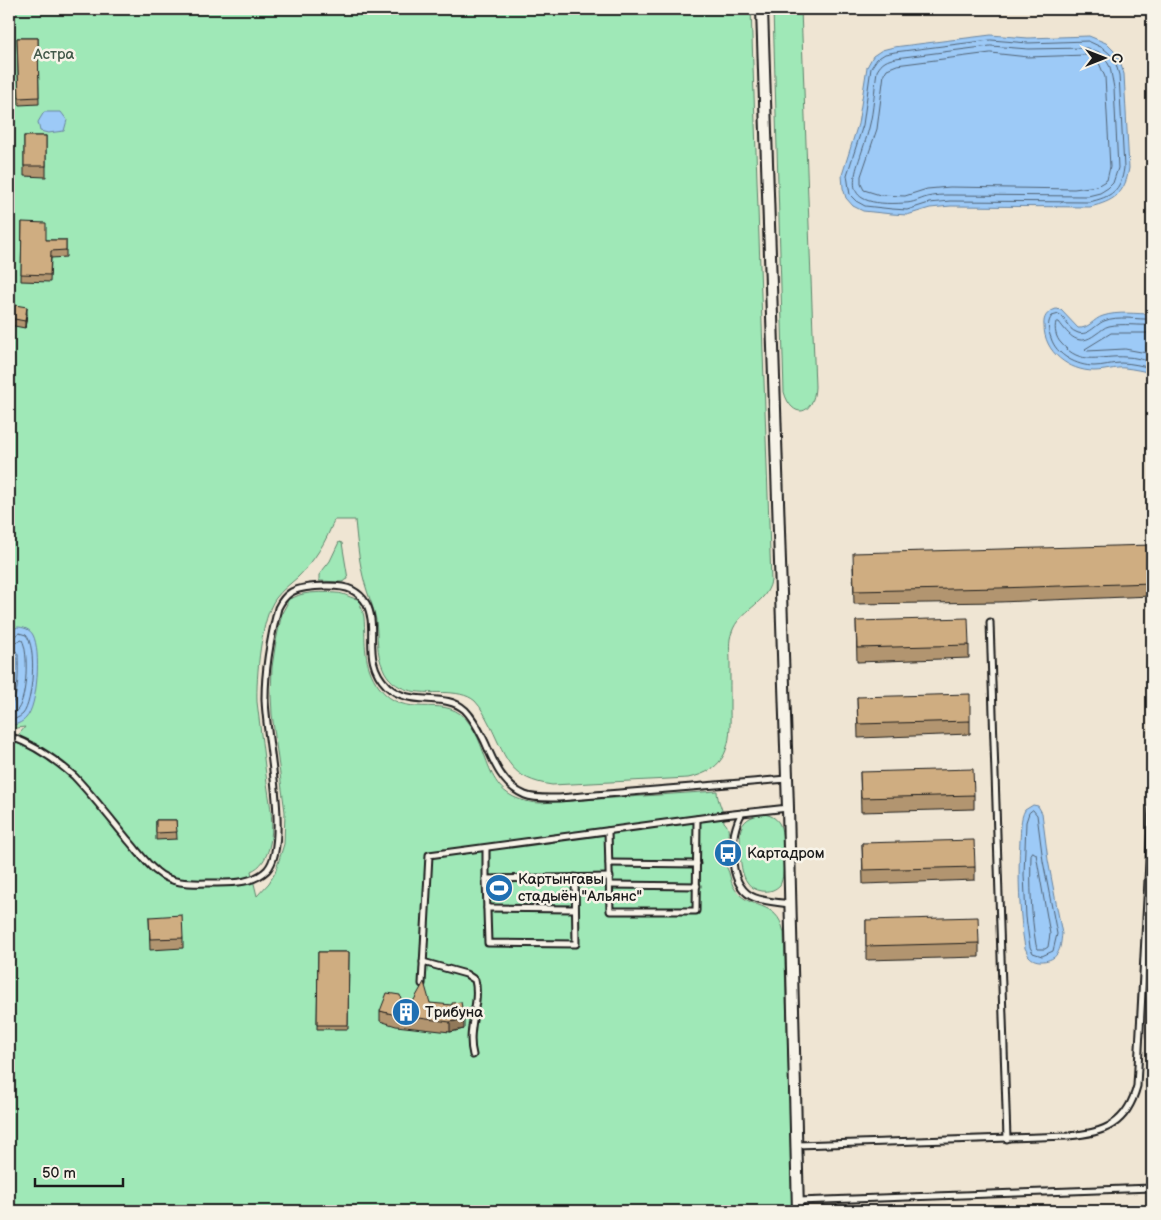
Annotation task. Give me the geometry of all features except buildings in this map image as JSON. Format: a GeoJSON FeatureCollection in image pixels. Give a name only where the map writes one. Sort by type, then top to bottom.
{"type":"FeatureCollection","features":[{"type":"Feature","properties":{"kind":"street"},"geometry":{"type":"LineString","coordinates":[[762,9],[788,808],[798,1206]]}},
{"type":"Feature","properties":{"kind":"lane"},"geometry":{"type":"LineString","coordinates":[[9,736],[61,764],[74,776],[143,859],[162,875],[175,882],[185,884],[243,882],[256,878],[268,869],[276,844],[276,809],[266,723],[265,696],[268,663],[278,608],[290,592],[309,587],[342,588],[353,591],[366,602],[370,619],[373,660],[378,674],[386,685],[405,697],[443,701],[463,708],[478,727],[502,775],[512,787],[526,795],[540,798],[559,798],[787,779]]}},
{"type":"Feature","properties":{"kind":"lane"},"geometry":{"type":"LineString","coordinates":[[990,622],[1007,1139]]}},
{"type":"Feature","properties":{"kind":"lane"},"geometry":{"type":"LineString","coordinates":[[796,1145],[1068,1136],[1096,1131],[1110,1126],[1121,1118],[1133,1100],[1137,1086],[1152,806]]}},
{"type":"Feature","properties":{"kind":"lane"},"geometry":{"type":"LineString","coordinates":[[422,984],[429,855],[608,832],[697,818],[788,808]]}},
{"type":"Feature","properties":{"kind":"lane"},"geometry":{"type":"LineString","coordinates":[[742,813],[734,830],[734,868],[739,884],[752,896],[761,900],[790,904]]}},
{"type":"Feature","properties":{"kind":"lane"},"geometry":{"type":"LineString","coordinates":[[608,832],[610,911],[696,911],[697,818]]}},
{"type":"Feature","properties":{"kind":"lane"},"geometry":{"type":"LineString","coordinates":[[486,848],[488,944],[576,944],[575,877]]}},
{"type":"Feature","properties":{"kind":"lane"},"geometry":{"type":"LineString","coordinates":[[609,863],[697,864]]}},
{"type":"Feature","properties":{"kind":"lane"},"geometry":{"type":"LineString","coordinates":[[486,879],[610,877]]}},
{"type":"Feature","properties":{"kind":"lane"},"geometry":{"type":"LineString","coordinates":[[610,885],[696,886]]}},
{"type":"Feature","properties":{"kind":"lane"},"geometry":{"type":"LineString","coordinates":[[488,908],[575,909]]}},
{"type":"Feature","properties":{"kind":"lane"},"geometry":{"type":"LineString","coordinates":[[423,962],[466,974],[475,980],[476,993],[470,1032],[473,1055]]}},
{"type":"Feature","properties":{"kind":"lane"},"geometry":{"type":"LineString","coordinates":[[798,1206],[1152,1188]]}},
{"type":"Feature","properties":{"kind":"green space","name":"Астра"},"geometry":{"type":"Polygon","coordinates":[[[9,9],[751,9],[771,581],[764,596],[735,624],[731,635],[729,647],[730,722],[728,745],[724,754],[712,769],[688,778],[552,785],[527,778],[519,773],[507,759],[484,713],[475,701],[460,694],[408,690],[396,685],[387,676],[379,656],[376,620],[361,568],[355,520],[334,520],[324,543],[315,557],[304,571],[276,598],[271,607],[263,633],[257,678],[257,702],[271,807],[272,832],[265,859],[258,867],[251,871],[257,896],[275,873],[284,844],[285,812],[272,714],[272,667],[282,613],[287,604],[287,599],[303,594],[319,592],[339,593],[359,599],[364,617],[367,662],[379,687],[389,697],[400,703],[411,706],[445,708],[455,711],[465,718],[481,744],[491,771],[498,783],[507,793],[521,800],[540,803],[717,791],[728,831],[722,856],[733,886],[746,900],[769,909],[775,914],[784,933],[793,1211],[9,1211],[9,737],[16,738],[25,727],[9,729],[9,9]]]}},
{"type":"Feature","properties":{"kind":"green space"},"geometry":{"type":"Polygon","coordinates":[[[773,9],[801,9],[815,387],[811,404],[802,411],[792,407],[784,392],[773,9]]]}},
{"type":"Feature","properties":{"kind":"green space"},"geometry":{"type":"Polygon","coordinates":[[[339,542],[342,543],[348,579],[342,582],[319,581],[319,575],[330,561],[339,542]]]}},
{"type":"Feature","properties":{"kind":"green space"},"geometry":{"type":"Polygon","coordinates":[[[763,814],[776,819],[779,823],[784,844],[782,880],[778,887],[767,891],[754,888],[748,883],[744,876],[741,859],[741,829],[751,817],[763,814]]]}},
{"type":"Feature","properties":{"kind":"water"},"geometry":{"type":"Polygon","coordinates":[[[991,35],[1028,38],[1089,36],[1106,43],[1114,51],[1124,74],[1129,168],[1125,184],[1117,195],[1106,202],[1090,207],[951,206],[930,208],[907,215],[863,211],[853,206],[846,198],[842,175],[858,124],[867,67],[873,56],[882,50],[894,47],[991,35]]]}},
{"type":"Feature","properties":{"kind":"water"},"geometry":{"type":"Polygon","coordinates":[[[44,112],[61,112],[67,120],[64,131],[48,133],[40,131],[38,122],[44,112]]]}},
{"type":"Feature","properties":{"kind":"water"},"geometry":{"type":"Polygon","coordinates":[[[1056,309],[1061,310],[1078,328],[1085,327],[1100,317],[1109,314],[1152,314],[1152,373],[1125,368],[1094,371],[1076,368],[1067,364],[1053,352],[1045,335],[1045,317],[1056,309]]]}},
{"type":"Feature","properties":{"kind":"water"},"geometry":{"type":"Polygon","coordinates":[[[17,627],[30,631],[33,635],[37,653],[37,678],[30,712],[23,721],[9,726],[9,635],[17,627]]]}},
{"type":"Feature","properties":{"kind":"water"},"geometry":{"type":"Polygon","coordinates":[[[1033,805],[1038,806],[1042,813],[1048,860],[1062,934],[1060,947],[1055,957],[1043,961],[1032,959],[1028,955],[1025,948],[1020,908],[1019,867],[1022,817],[1025,810],[1033,805]]]}},
{"type":"Feature","properties":{"kind":"place","name":"Картадром"},"geometry":{"type":"Point","coordinates":[728,853]}},
{"type":"Feature","properties":{"kind":"place","name":"Картынгавы стадыён \"Альянс\""},"geometry":{"type":"Point","coordinates":[499,888]}},
{"type":"Feature","properties":{"kind":"place","name":"Трибуна"},"geometry":{"type":"Point","coordinates":[406,1012]}}]}
